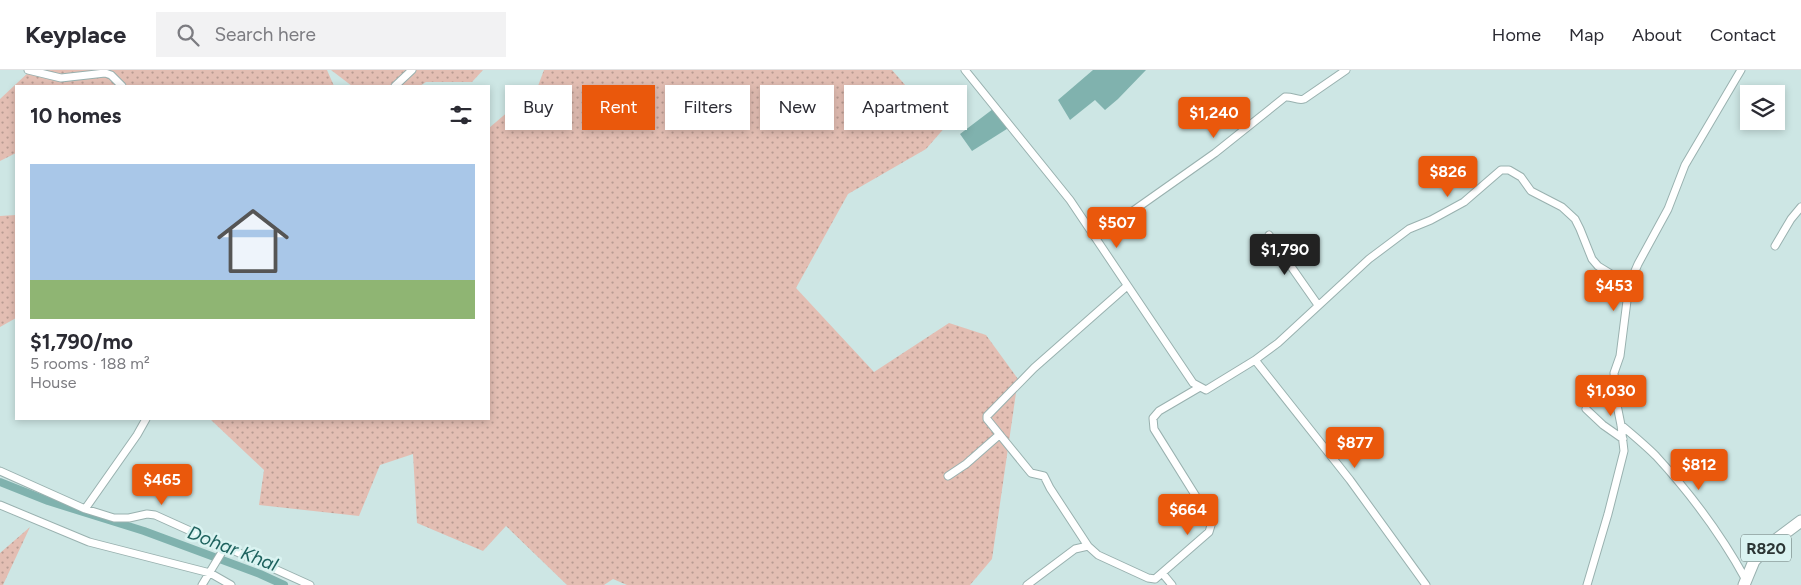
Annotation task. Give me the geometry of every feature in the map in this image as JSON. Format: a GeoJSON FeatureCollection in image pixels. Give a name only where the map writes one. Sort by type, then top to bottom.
{"type":"FeatureCollection","features":[{"type":"Feature","properties":{"kind":"main road","name":"R820"},"geometry":{"type":"LineString","coordinates":[[1745,583],[1754,561],[1769,545],[1801,521]]}},
{"type":"Feature","properties":{"kind":"street"},"geometry":{"type":"LineString","coordinates":[[28,70],[62,78],[105,73],[111,75],[121,85]]}},
{"type":"Feature","properties":{"kind":"street"},"geometry":{"type":"LineString","coordinates":[[396,85],[412,70]]}},
{"type":"Feature","properties":{"kind":"street"},"geometry":{"type":"LineString","coordinates":[[965,70],[1070,200],[1193,383],[1206,390],[1255,360],[1278,343],[1368,259],[1402,234],[1464,202],[1501,170],[1509,170],[1521,177],[1531,191],[1562,207],[1575,219],[1592,259],[1598,266],[1629,285]]}},
{"type":"Feature","properties":{"kind":"street"},"geometry":{"type":"LineString","coordinates":[[1096,236],[1215,153],[1285,97],[1299,100],[1304,99],[1346,70]]}},
{"type":"Feature","properties":{"kind":"street"},"geometry":{"type":"LineString","coordinates":[[1587,585],[1624,451],[1614,374],[1620,356],[1629,285],[1638,264],[1668,209],[1685,165],[1742,70]]}},
{"type":"Feature","properties":{"kind":"street"},"geometry":{"type":"LineString","coordinates":[[1775,246],[1791,219],[1801,207]]}},
{"type":"Feature","properties":{"kind":"street"},"geometry":{"type":"LineString","coordinates":[[1269,235],[1318,305]]}},
{"type":"Feature","properties":{"kind":"street"},"geometry":{"type":"LineString","coordinates":[[1127,286],[1034,368],[989,413],[987,419],[1031,473],[1044,476],[1088,546],[1098,555],[1148,578],[1155,579],[1162,574],[1209,532],[1212,522],[1154,429],[1153,418],[1158,411],[1200,387]]}},
{"type":"Feature","properties":{"kind":"street"},"geometry":{"type":"LineString","coordinates":[[1255,360],[1350,480],[1426,585]]}},
{"type":"Feature","properties":{"kind":"street"},"geometry":{"type":"LineString","coordinates":[[1586,409],[1603,425],[1623,439]]}},
{"type":"Feature","properties":{"kind":"street"},"geometry":{"type":"LineString","coordinates":[[85,509],[145,420]]}},
{"type":"Feature","properties":{"kind":"street"},"geometry":{"type":"LineString","coordinates":[[1622,425],[1655,456],[1696,504],[1733,557],[1745,583]]}},
{"type":"Feature","properties":{"kind":"street"},"geometry":{"type":"LineString","coordinates":[[948,476],[966,464],[999,435]]}},
{"type":"Feature","properties":{"kind":"street"},"geometry":{"type":"LineString","coordinates":[[0,471],[85,509],[114,518],[129,518],[147,514],[155,516],[310,585]]}},
{"type":"Feature","properties":{"kind":"street"},"geometry":{"type":"LineString","coordinates":[[0,505],[89,542],[211,571],[231,585]]}},
{"type":"Feature","properties":{"kind":"street"},"geometry":{"type":"LineString","coordinates":[[1028,585],[1075,549],[1088,546]]}},
{"type":"Feature","properties":{"kind":"street"},"geometry":{"type":"LineString","coordinates":[[202,585],[225,548]]}},
{"type":"Feature","properties":{"kind":"street"},"geometry":{"type":"LineString","coordinates":[[1162,574],[1172,585]]}},
{"type":"Feature","properties":{"kind":"shaded area"},"geometry":{"type":"Polygon","coordinates":[[[31,70],[327,70],[334,85],[15,85],[15,154],[0,161],[0,99],[31,70]]]}},
{"type":"Feature","properties":{"kind":"shaded area"},"geometry":{"type":"Polygon","coordinates":[[[331,70],[483,70],[472,82],[426,82],[422,85],[351,85],[331,70]]]}},
{"type":"Feature","properties":{"kind":"shaded area"},"geometry":{"type":"Polygon","coordinates":[[[544,70],[892,70],[905,85],[844,85],[844,130],[943,130],[926,149],[848,194],[796,288],[874,372],[949,323],[986,335],[1018,379],[992,559],[970,585],[627,585],[613,579],[604,585],[567,585],[506,526],[483,551],[417,523],[413,454],[380,465],[359,516],[259,505],[264,470],[211,420],[490,420],[490,127],[505,114],[505,130],[572,130],[572,85],[538,85],[544,70]]]}},
{"type":"Feature","properties":{"kind":"shaded area"},"geometry":{"type":"Polygon","coordinates":[[[15,215],[15,319],[0,327],[0,216],[15,215]]]}},
{"type":"Feature","properties":{"kind":"shaded area"},"geometry":{"type":"Polygon","coordinates":[[[30,527],[3,585],[0,585],[0,553],[30,527]]]}},
{"type":"Feature","properties":{"kind":"water"},"geometry":{"type":"Polygon","coordinates":[[[1093,70],[1146,70],[1105,110],[1095,100],[1070,120],[1058,100],[1093,70]]]}},
{"type":"Feature","properties":{"kind":"water"},"geometry":{"type":"Polygon","coordinates":[[[993,109],[1010,127],[972,151],[960,134],[993,109]]]}},
{"type":"Feature","properties":{"kind":"waterway","name":"Dohar Khal"},"geometry":{"type":"LineString","coordinates":[[0,482],[48,501],[144,531],[260,574],[284,585]]}}]}
